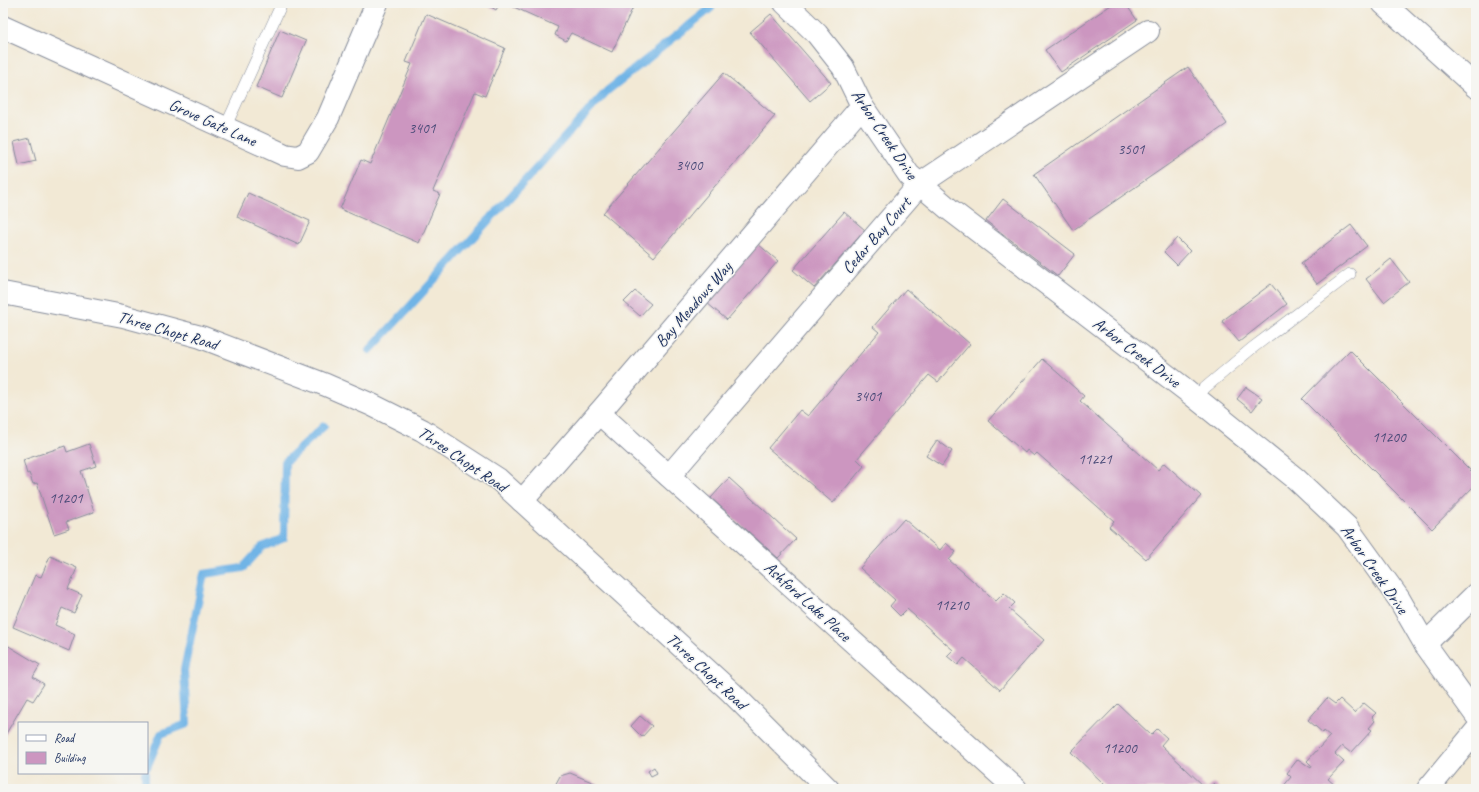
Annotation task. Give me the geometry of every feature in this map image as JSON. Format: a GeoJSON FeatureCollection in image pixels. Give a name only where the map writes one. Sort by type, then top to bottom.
{"type":"FeatureCollection","features":[{"type":"Feature","properties":{"kind":"main road","name":"Grove Gate Lane"},"geometry":{"type":"LineString","coordinates":[[3,26],[285,155],[298,157],[308,152],[328,118],[377,3]]}},
{"type":"Feature","properties":{"kind":"main road","name":"Arbor Creek Drive"},"geometry":{"type":"LineString","coordinates":[[785,3],[818,34],[843,67],[862,106],[909,175],[949,209],[1194,396],[1295,478],[1347,527],[1399,599],[1425,644],[1476,715]]}},
{"type":"Feature","properties":{"kind":"main road"},"geometry":{"type":"LineString","coordinates":[[1383,3],[1476,87]]}},
{"type":"Feature","properties":{"kind":"main road","name":"Cedar Bay Court"},"geometry":{"type":"LineString","coordinates":[[669,476],[920,184],[1148,31]]}},
{"type":"Feature","properties":{"kind":"main road","name":"Bay Meadows Way"},"geometry":{"type":"LineString","coordinates":[[522,501],[599,414],[862,106]]}},
{"type":"Feature","properties":{"kind":"main road","name":"Three Chopt Road"},"geometry":{"type":"LineString","coordinates":[[3,293],[123,316],[202,338],[326,385],[372,405],[422,430],[498,479],[732,692],[828,789],[832,789]]}},
{"type":"Feature","properties":{"kind":"main road","name":"Ashford Lake Place"},"geometry":{"type":"LineString","coordinates":[[599,414],[1016,789]]}},
{"type":"Feature","properties":{"kind":"main road"},"geometry":{"type":"LineString","coordinates":[[1425,644],[1476,594]]}},
{"type":"Feature","properties":{"kind":"main road"},"geometry":{"type":"LineString","coordinates":[[1428,789],[1476,731]]}},
{"type":"Feature","properties":{"kind":"lane"},"geometry":{"type":"LineString","coordinates":[[225,128],[282,3]]}},
{"type":"Feature","properties":{"kind":"lane"},"geometry":{"type":"LineString","coordinates":[[1194,396],[1252,349],[1350,274]]}},
{"type":"Feature","properties":{"kind":"building"},"geometry":{"type":"Polygon","coordinates":[[[486,3],[500,3],[496,10],[486,3]]]}},
{"type":"Feature","properties":{"kind":"building"},"geometry":{"type":"Polygon","coordinates":[[[505,3],[635,3],[612,52],[571,33],[566,41],[555,35],[558,27],[505,3]]]}},
{"type":"Feature","properties":{"kind":"building"},"geometry":{"type":"Polygon","coordinates":[[[1114,3],[1125,3],[1137,20],[1061,72],[1045,50],[1114,3]]]}},
{"type":"Feature","properties":{"kind":"building"},"geometry":{"type":"Polygon","coordinates":[[[426,14],[505,48],[485,96],[475,92],[433,191],[440,194],[419,243],[340,209],[361,160],[370,164],[412,64],[406,62],[426,14]]]}},
{"type":"Feature","properties":{"kind":"building"},"geometry":{"type":"Polygon","coordinates":[[[771,14],[831,83],[810,101],[750,32],[771,14]]]}},
{"type":"Feature","properties":{"kind":"building"},"geometry":{"type":"Polygon","coordinates":[[[280,30],[306,41],[282,98],[256,87],[280,30]]]}},
{"type":"Feature","properties":{"kind":"building"},"geometry":{"type":"Polygon","coordinates":[[[1188,67],[1227,124],[1073,230],[1034,174],[1188,67]]]}},
{"type":"Feature","properties":{"kind":"building"},"geometry":{"type":"Polygon","coordinates":[[[724,73],[775,116],[654,257],[603,213],[724,73]]]}},
{"type":"Feature","properties":{"kind":"building"},"geometry":{"type":"Polygon","coordinates":[[[30,138],[36,161],[19,165],[14,142],[30,138]]]}},
{"type":"Feature","properties":{"kind":"building"},"geometry":{"type":"Polygon","coordinates":[[[248,193],[310,221],[299,245],[237,217],[248,193]]]}},
{"type":"Feature","properties":{"kind":"building"},"geometry":{"type":"Polygon","coordinates":[[[1003,199],[1075,254],[1058,276],[986,221],[1003,199]]]}},
{"type":"Feature","properties":{"kind":"building"},"geometry":{"type":"Polygon","coordinates":[[[844,212],[865,230],[814,288],[793,270],[844,212]]]}},
{"type":"Feature","properties":{"kind":"building"},"geometry":{"type":"Polygon","coordinates":[[[1351,225],[1367,246],[1317,284],[1301,263],[1351,225]]]}},
{"type":"Feature","properties":{"kind":"building"},"geometry":{"type":"Polygon","coordinates":[[[1177,238],[1190,251],[1177,265],[1164,252],[1177,238]]]}},
{"type":"Feature","properties":{"kind":"building"},"geometry":{"type":"Polygon","coordinates":[[[758,244],[778,261],[727,320],[707,303],[758,244]]]}},
{"type":"Feature","properties":{"kind":"building"},"geometry":{"type":"Polygon","coordinates":[[[1391,259],[1409,282],[1384,302],[1366,279],[1391,259]]]}},
{"type":"Feature","properties":{"kind":"building"},"geometry":{"type":"Polygon","coordinates":[[[1271,284],[1287,304],[1239,342],[1222,321],[1271,284]]]}},
{"type":"Feature","properties":{"kind":"building"},"geometry":{"type":"Polygon","coordinates":[[[906,289],[970,344],[938,382],[929,375],[857,459],[864,466],[833,503],[768,448],[800,410],[808,416],[879,332],[873,327],[906,289]]]}},
{"type":"Feature","properties":{"kind":"building"},"geometry":{"type":"Polygon","coordinates":[[[635,291],[651,304],[640,316],[624,302],[635,291]]]}},
{"type":"Feature","properties":{"kind":"building"},"geometry":{"type":"Polygon","coordinates":[[[1350,350],[1476,476],[1476,484],[1432,529],[1302,399],[1350,350]]]}},
{"type":"Feature","properties":{"kind":"building"},"geometry":{"type":"Polygon","coordinates":[[[1042,359],[1084,396],[1080,401],[1158,470],[1164,463],[1201,496],[1146,559],[1109,527],[1114,521],[1037,453],[1034,456],[1027,450],[1025,453],[988,421],[1042,359]]]}},
{"type":"Feature","properties":{"kind":"building"},"geometry":{"type":"Polygon","coordinates":[[[1246,387],[1262,398],[1252,411],[1237,399],[1246,387]]]}},
{"type":"Feature","properties":{"kind":"building"},"geometry":{"type":"Polygon","coordinates":[[[937,440],[952,451],[942,466],[926,456],[937,440]]]}},
{"type":"Feature","properties":{"kind":"building"},"geometry":{"type":"Polygon","coordinates":[[[89,444],[96,466],[81,471],[94,512],[66,522],[69,529],[54,534],[37,483],[33,484],[29,473],[27,474],[23,460],[65,446],[67,452],[89,444]]]}},
{"type":"Feature","properties":{"kind":"building"},"geometry":{"type":"Polygon","coordinates":[[[729,478],[796,539],[778,558],[711,498],[729,478]]]}},
{"type":"Feature","properties":{"kind":"building"},"geometry":{"type":"Polygon","coordinates":[[[904,519],[940,550],[946,543],[956,552],[949,560],[996,601],[1004,593],[1015,603],[1009,609],[1044,640],[1000,690],[964,658],[958,665],[947,656],[953,650],[907,609],[900,616],[890,606],[895,600],[860,568],[904,519]]]}},
{"type":"Feature","properties":{"kind":"building"},"geometry":{"type":"Polygon","coordinates":[[[50,556],[77,568],[68,589],[82,595],[74,613],[62,608],[55,625],[75,634],[69,651],[13,627],[35,575],[41,577],[50,556]]]}},
{"type":"Feature","properties":{"kind":"building"},"geometry":{"type":"Polygon","coordinates":[[[7,645],[40,665],[33,677],[44,684],[33,701],[27,698],[4,737],[3,653],[7,645]]]}},
{"type":"Feature","properties":{"kind":"building"},"geometry":{"type":"Polygon","coordinates":[[[1327,698],[1335,704],[1340,699],[1355,713],[1364,703],[1376,713],[1372,717],[1375,721],[1369,728],[1372,730],[1351,753],[1342,746],[1335,754],[1344,762],[1328,779],[1336,786],[1334,789],[1283,789],[1282,788],[1291,777],[1287,773],[1298,759],[1311,768],[1312,766],[1307,761],[1330,736],[1324,731],[1323,733],[1308,720],[1327,698]]]}},
{"type":"Feature","properties":{"kind":"building"},"geometry":{"type":"Polygon","coordinates":[[[1118,704],[1151,735],[1157,729],[1167,738],[1161,745],[1207,789],[1100,789],[1104,784],[1071,752],[1118,704]]]}},
{"type":"Feature","properties":{"kind":"building"},"geometry":{"type":"Polygon","coordinates":[[[640,716],[652,726],[642,737],[631,726],[640,716]]]}},
{"type":"Feature","properties":{"kind":"building"},"geometry":{"type":"Polygon","coordinates":[[[654,767],[657,773],[651,776],[648,771],[654,767]]]}},
{"type":"Feature","properties":{"kind":"building"},"geometry":{"type":"Polygon","coordinates":[[[570,773],[609,789],[553,789],[560,776],[570,773]]]}},
{"type":"Feature","properties":{"kind":"building"},"geometry":{"type":"Polygon","coordinates":[[[1214,783],[1220,789],[1207,789],[1214,783]]]}},
{"type":"Feature","properties":{"kind":"waterway"},"geometry":{"type":"LineString","coordinates":[[370,350],[607,91],[711,8]]}},
{"type":"Feature","properties":{"kind":"waterway"},"geometry":{"type":"LineString","coordinates":[[148,765],[161,734],[187,724],[184,670],[204,574],[243,568],[262,547],[284,538],[285,462],[324,426]]}},
{"type":"Feature","properties":{"kind":"waterway"},"geometry":{"type":"LineString","coordinates":[[145,774],[145,789]]}}]}
